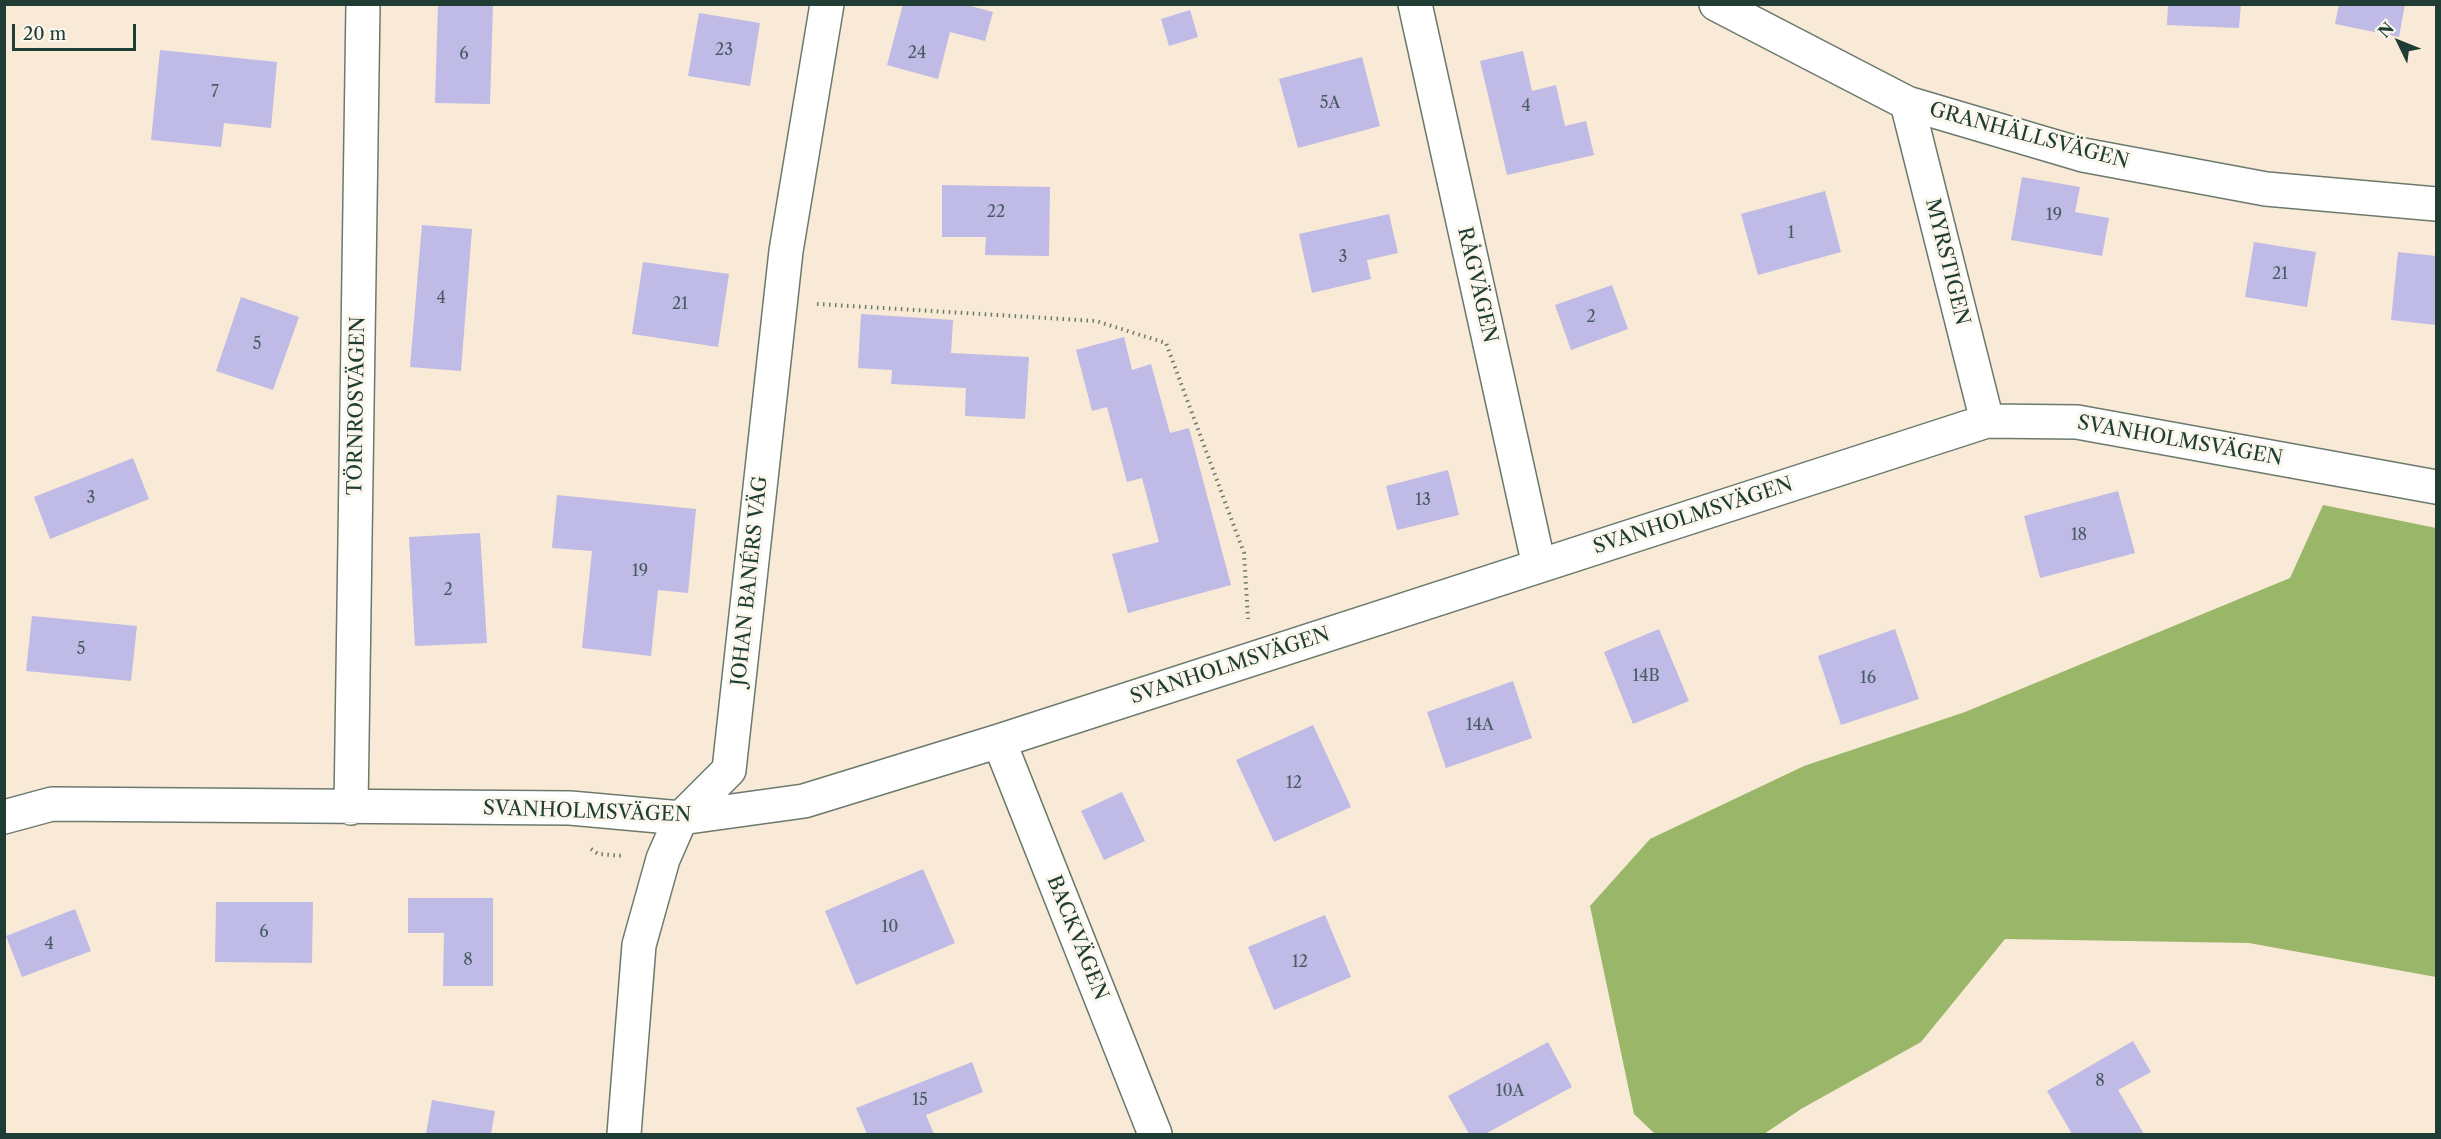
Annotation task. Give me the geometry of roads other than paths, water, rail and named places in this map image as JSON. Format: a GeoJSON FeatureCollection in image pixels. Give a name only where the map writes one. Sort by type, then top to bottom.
{"type":"FeatureCollection","features":[{"type":"Feature","properties":{"kind":"street","name":"TÖRNROSVÄGEN"},"geometry":{"type":"LineString","coordinates":[[351,808],[363,4]]}},
{"type":"Feature","properties":{"kind":"street","name":"JOHAN BANÉRS VÄG"},"geometry":{"type":"LineString","coordinates":[[624,1134],[639,945],[663,859],[681,818],[729,770],[786,251],[827,4]]}},
{"type":"Feature","properties":{"kind":"street","name":"RÅGVÄGEN"},"geometry":{"type":"LineString","coordinates":[[1415,4],[1539,566]]}},
{"type":"Feature","properties":{"kind":"street","name":"GRANHÄLLSVÄGEN"},"geometry":{"type":"LineString","coordinates":[[1716,4],[1907,103],[2083,155],[2266,189],[2436,204]]}},
{"type":"Feature","properties":{"kind":"street","name":"MYRSTIGEN"},"geometry":{"type":"LineString","coordinates":[[1907,103],[1988,421]]}},
{"type":"Feature","properties":{"kind":"street","name":"SVANHOLMSVÄGEN"},"geometry":{"type":"LineString","coordinates":[[4,817],[52,804],[570,808],[681,818],[804,801],[999,741],[1988,421],[2077,422],[2436,487]]}},
{"type":"Feature","properties":{"kind":"street","name":"BACKVÄGEN"},"geometry":{"type":"LineString","coordinates":[[999,741],[1155,1134]]}}]}
